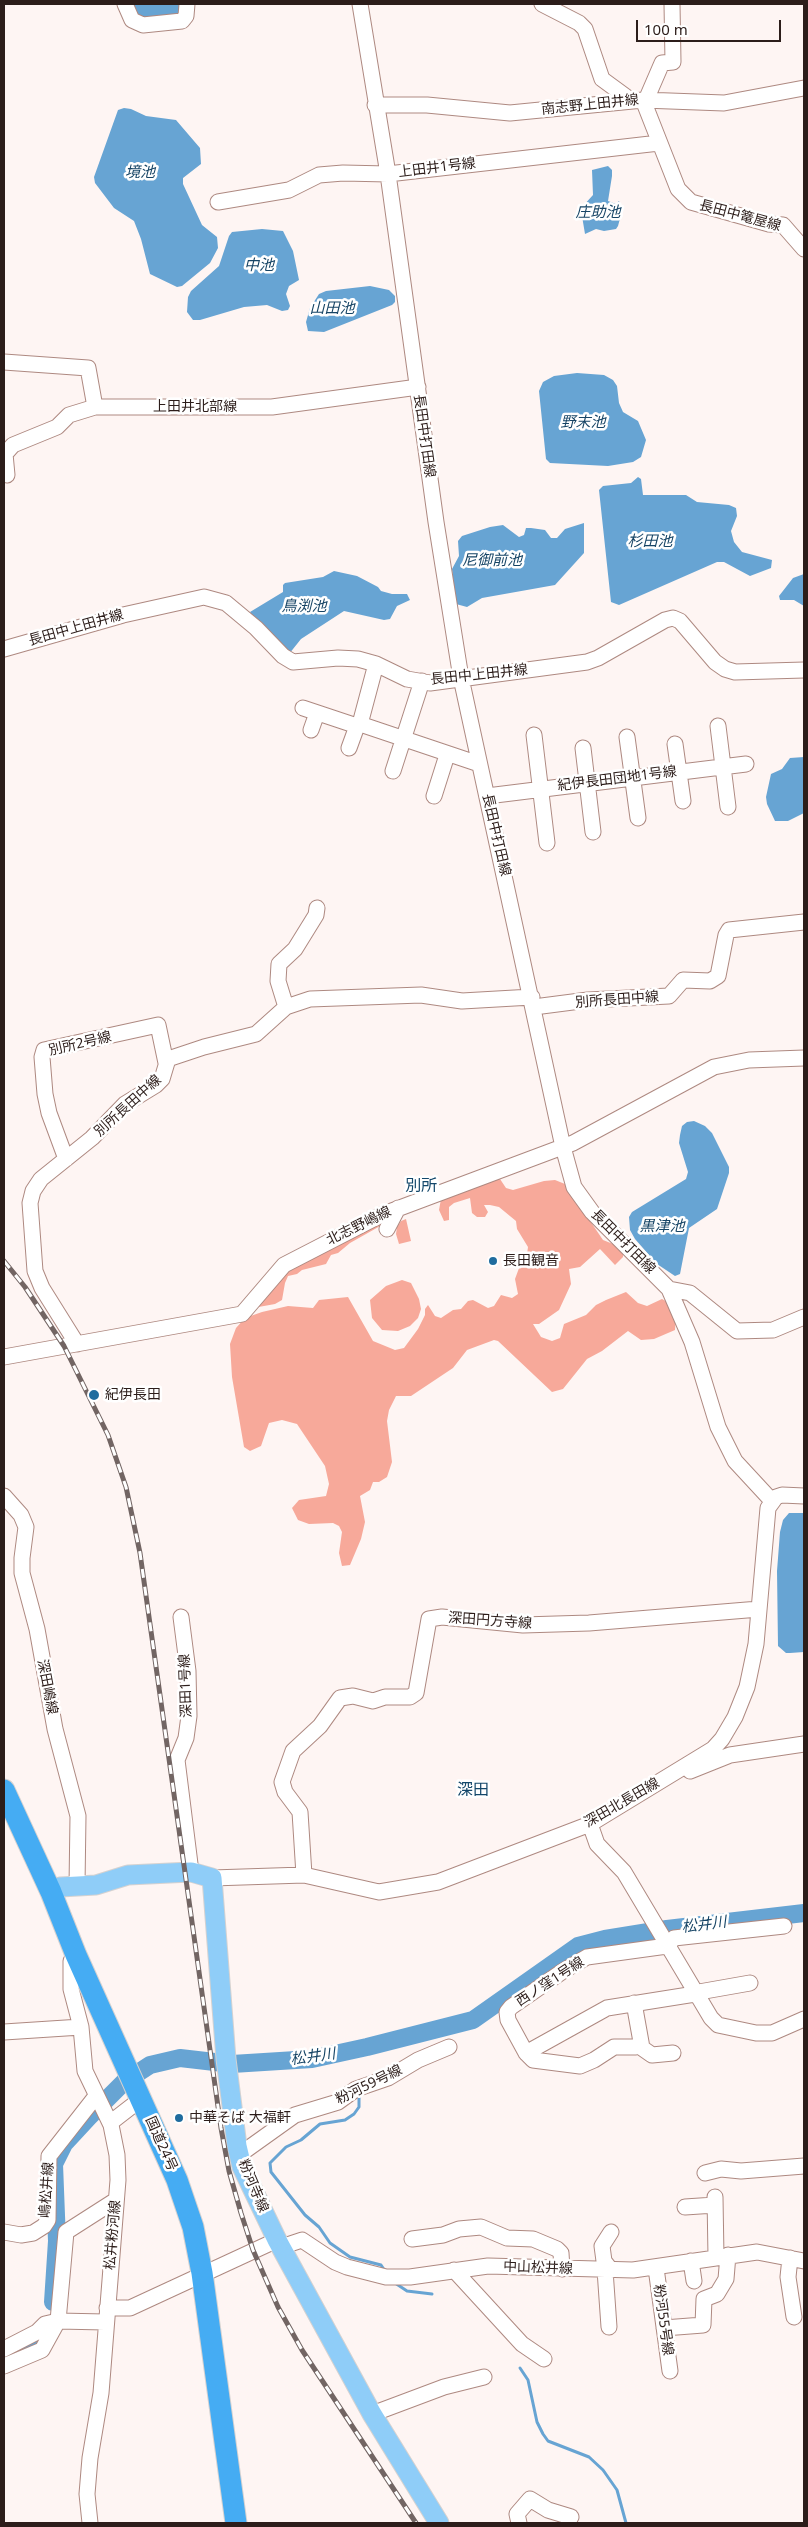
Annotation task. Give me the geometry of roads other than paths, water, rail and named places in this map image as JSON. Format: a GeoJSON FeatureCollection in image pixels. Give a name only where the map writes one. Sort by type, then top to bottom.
{"type":"FeatureCollection","features":[{"type":"Feature","properties":{"kind":"highway","name":"国道24号"},"geometry":{"type":"LineString","coordinates":[[4,1790],[52,1892],[76,1955],[177,2180],[193,2227],[202,2273],[236,2523]]}},
{"type":"Feature","properties":{"kind":"main road"},"geometry":{"type":"LineString","coordinates":[[52,1892],[60,1888],[96,1885],[128,1876],[191,1872],[212,1878]]}},
{"type":"Feature","properties":{"kind":"main road","name":"粉河寺線"},"geometry":{"type":"LineString","coordinates":[[212,1878],[227,2064],[242,2167],[279,2243],[372,2414],[439,2523]]}},
{"type":"Feature","properties":{"kind":"street"},"geometry":{"type":"LineString","coordinates":[[125,4],[126,11],[132,20],[144,25],[182,21],[186,16],[187,4]]}},
{"type":"Feature","properties":{"kind":"street","name":"長田中打田線"},"geometry":{"type":"LineString","coordinates":[[360,4],[375,105],[388,174],[461,678],[533,1002],[563,1147],[574,1187],[592,1212],[669,1289],[692,1342],[718,1427],[736,1461],[772,1501]]}},
{"type":"Feature","properties":{"kind":"street"},"geometry":{"type":"LineString","coordinates":[[542,4],[579,23],[585,29],[602,79],[640,100],[662,64],[673,62],[672,4]]}},
{"type":"Feature","properties":{"kind":"street","name":"南志野上田井線"},"geometry":{"type":"LineString","coordinates":[[375,105],[427,105],[510,113],[640,100],[724,103],[804,88]]}},
{"type":"Feature","properties":{"kind":"street","name":"長田中篭屋線"},"geometry":{"type":"LineString","coordinates":[[640,100],[678,189],[691,202],[712,210],[769,224],[783,225],[804,249]]}},
{"type":"Feature","properties":{"kind":"street","name":"上田井1号線"},"geometry":{"type":"LineString","coordinates":[[218,202],[289,190],[319,175],[343,173],[388,174],[659,143]]}},
{"type":"Feature","properties":{"kind":"street"},"geometry":{"type":"LineString","coordinates":[[4,362],[88,368],[95,407]]}},
{"type":"Feature","properties":{"kind":"street","name":"上田井北部線"},"geometry":{"type":"LineString","coordinates":[[8,475],[5,454],[13,445],[57,427],[70,415],[95,407],[272,408],[418,387]]}},
{"type":"Feature","properties":{"kind":"street","name":"長田中上田井線"},"geometry":{"type":"LineString","coordinates":[[4,649],[124,615],[204,597],[226,603],[256,628],[283,656],[293,662],[338,658],[358,659],[376,664],[407,679],[430,682],[587,662],[598,658],[665,620],[673,618],[680,621],[715,662],[724,669],[735,672],[804,670]]}},
{"type":"Feature","properties":{"kind":"street"},"geometry":{"type":"LineString","coordinates":[[348,748],[358,725],[376,664]]}},
{"type":"Feature","properties":{"kind":"street"},"geometry":{"type":"LineString","coordinates":[[393,771],[422,681]]}},
{"type":"Feature","properties":{"kind":"street"},"geometry":{"type":"LineString","coordinates":[[311,730],[310,710],[403,738],[447,755],[479,764]]}},
{"type":"Feature","properties":{"kind":"street"},"geometry":{"type":"LineString","coordinates":[[718,726],[728,806]]}},
{"type":"Feature","properties":{"kind":"street"},"geometry":{"type":"LineString","coordinates":[[534,735],[547,843]]}},
{"type":"Feature","properties":{"kind":"street"},"geometry":{"type":"LineString","coordinates":[[627,737],[638,818]]}},
{"type":"Feature","properties":{"kind":"street"},"geometry":{"type":"LineString","coordinates":[[675,744],[683,800]]}},
{"type":"Feature","properties":{"kind":"street"},"geometry":{"type":"LineString","coordinates":[[583,748],[593,832]]}},
{"type":"Feature","properties":{"kind":"street"},"geometry":{"type":"LineString","coordinates":[[434,796],[447,755]]}},
{"type":"Feature","properties":{"kind":"street","name":"紀伊長田団地1号線"},"geometry":{"type":"LineString","coordinates":[[487,796],[746,764]]}},
{"type":"Feature","properties":{"kind":"street"},"geometry":{"type":"LineString","coordinates":[[286,1007],[278,982],[279,964],[294,949],[316,915],[317,908]]}},
{"type":"Feature","properties":{"kind":"street","name":"別所長田中線"},"geometry":{"type":"LineString","coordinates":[[77,1344],[42,1288],[35,1272],[30,1203],[33,1191],[41,1179],[92,1138],[125,1104],[162,1079],[166,1063],[174,1056],[256,1034],[286,1007],[310,999],[348,996],[421,995],[462,1001],[533,1002],[669,996],[682,980],[710,981],[718,976],[726,935],[729,930],[804,922]]}},
{"type":"Feature","properties":{"kind":"street","name":"別所2号線"},"geometry":{"type":"LineString","coordinates":[[66,1159],[45,1094],[42,1057],[44,1050],[158,1025],[166,1063]]}},
{"type":"Feature","properties":{"kind":"street","name":"北志野嶋線"},"geometry":{"type":"LineString","coordinates":[[4,1357],[242,1314],[265,1286],[289,1262],[381,1214],[563,1147],[604,1128],[714,1067],[748,1060],[804,1058]]}},
{"type":"Feature","properties":{"kind":"street"},"geometry":{"type":"LineString","coordinates":[[387,1230],[398,1208]]}},
{"type":"Feature","properties":{"kind":"street"},"geometry":{"type":"LineString","coordinates":[[669,1289],[690,1293],[738,1331],[773,1330],[804,1317]]}},
{"type":"Feature","properties":{"kind":"street"},"geometry":{"type":"LineString","coordinates":[[772,1501],[782,1495],[804,1496]]}},
{"type":"Feature","properties":{"kind":"street","name":"深田嶋線"},"geometry":{"type":"LineString","coordinates":[[4,1496],[21,1515],[26,1527],[22,1573],[37,1629],[55,1729],[78,1816],[77,1886]]}},
{"type":"Feature","properties":{"kind":"street","name":"深田北長田線"},"geometry":{"type":"LineString","coordinates":[[212,1878],[304,1875],[379,1892],[438,1882],[590,1824],[713,1749],[722,1739],[735,1717],[747,1687],[756,1644],[766,1518],[772,1501]]}},
{"type":"Feature","properties":{"kind":"street","name":"深田円方寺線"},"geometry":{"type":"LineString","coordinates":[[304,1875],[300,1812],[285,1792],[282,1782],[293,1751],[320,1726],[340,1698],[353,1696],[373,1701],[385,1696],[410,1697],[416,1693],[429,1619],[442,1617],[523,1625],[589,1623],[759,1609]]}},
{"type":"Feature","properties":{"kind":"street","name":"深田1号線"},"geometry":{"type":"LineString","coordinates":[[181,1617],[188,1671],[189,1716],[186,1738],[177,1760],[191,1872]]}},
{"type":"Feature","properties":{"kind":"street"},"geometry":{"type":"LineString","coordinates":[[662,1780],[680,1776],[730,1755],[804,1744]]}},
{"type":"Feature","properties":{"kind":"street"},"geometry":{"type":"LineString","coordinates":[[590,1824],[597,1844],[624,1872],[695,1994],[714,2021],[734,2030],[772,2033],[804,2020]]}},
{"type":"Feature","properties":{"kind":"street","name":"西ノ窪1号線"},"geometry":{"type":"LineString","coordinates":[[526,2054],[508,2020],[507,2012],[511,2007],[563,1971],[587,1957],[662,1936],[674,1938],[784,1926]]}},
{"type":"Feature","properties":{"kind":"street","name":"松井粉河線"},"geometry":{"type":"LineString","coordinates":[[76,1955],[71,1961],[71,1989],[81,2027],[85,2071],[109,2122],[117,2155],[116,2200],[101,2393],[88,2476],[90,2523]]}},
{"type":"Feature","properties":{"kind":"street"},"geometry":{"type":"LineString","coordinates":[[641,2042],[636,2047],[614,2047],[594,2060],[580,2066],[533,2060],[526,2054],[607,2008],[695,1994],[750,1982]]}},
{"type":"Feature","properties":{"kind":"street"},"geometry":{"type":"LineString","coordinates":[[634,2003],[642,2048],[652,2055],[673,2053]]}},
{"type":"Feature","properties":{"kind":"street"},"geometry":{"type":"LineString","coordinates":[[4,2032],[81,2027]]}},
{"type":"Feature","properties":{"kind":"street","name":"粉河59号線"},"geometry":{"type":"LineString","coordinates":[[240,2155],[295,2115],[338,2102],[359,2088],[388,2078],[418,2060],[449,2047]]}},
{"type":"Feature","properties":{"kind":"street"},"geometry":{"type":"LineString","coordinates":[[109,2122],[140,2096]]}},
{"type":"Feature","properties":{"kind":"street","name":"嶋松井線"},"geometry":{"type":"LineString","coordinates":[[4,2232],[21,2235],[33,2233],[44,2226],[48,2220],[49,2156],[97,2098]]}},
{"type":"Feature","properties":{"kind":"street"},"geometry":{"type":"LineString","coordinates":[[705,2173],[721,2169],[742,2171],[804,2166]]}},
{"type":"Feature","properties":{"kind":"street"},"geometry":{"type":"LineString","coordinates":[[4,2366],[42,2350],[53,2322],[66,2232],[116,2200]]}},
{"type":"Feature","properties":{"kind":"street"},"geometry":{"type":"LineString","coordinates":[[664,2328],[703,2325],[704,2299],[717,2294],[726,2280],[729,2265],[722,2256],[715,2201],[685,2207]]}},
{"type":"Feature","properties":{"kind":"street"},"geometry":{"type":"LineString","coordinates":[[412,2239],[443,2235],[459,2229],[481,2227],[507,2238],[533,2239],[557,2249],[561,2253],[562,2269]]}},
{"type":"Feature","properties":{"kind":"street"},"geometry":{"type":"LineString","coordinates":[[609,2327],[608,2270],[604,2261],[602,2246],[611,2232]]}},
{"type":"Feature","properties":{"kind":"street","name":"中山松井線"},"geometry":{"type":"LineString","coordinates":[[53,2322],[106,2315],[130,2308],[202,2273],[279,2243],[302,2240],[341,2264],[361,2272],[410,2277],[488,2266],[608,2270],[656,2268],[722,2256],[757,2252],[797,2260]]}},
{"type":"Feature","properties":{"kind":"street"},"geometry":{"type":"LineString","coordinates":[[794,2316],[788,2278],[797,2260]]}},
{"type":"Feature","properties":{"kind":"street"},"geometry":{"type":"LineString","coordinates":[[692,2261],[694,2281]]}},
{"type":"Feature","properties":{"kind":"street","name":"粉河55号線"},"geometry":{"type":"LineString","coordinates":[[656,2268],[670,2371]]}},
{"type":"Feature","properties":{"kind":"street"},"geometry":{"type":"LineString","coordinates":[[454,2270],[522,2344],[544,2359]]}},
{"type":"Feature","properties":{"kind":"street"},"geometry":{"type":"LineString","coordinates":[[4,2349],[53,2322]]}},
{"type":"Feature","properties":{"kind":"street"},"geometry":{"type":"LineString","coordinates":[[372,2414],[444,2387],[484,2377]]}},
{"type":"Feature","properties":{"kind":"street"},"geometry":{"type":"LineString","coordinates":[[519,2523],[517,2514],[530,2499],[548,2510],[571,2517]]}},
{"type":"Feature","properties":{"kind":"water"},"geometry":{"type":"Polygon","coordinates":[[[128,4],[184,4],[183,15],[137,20],[128,4]]]}},
{"type":"Feature","properties":{"kind":"water","name":"境池"},"geometry":{"type":"Polygon","coordinates":[[[124,108],[146,116],[176,120],[200,148],[201,164],[183,178],[183,184],[202,225],[217,237],[218,248],[210,263],[182,286],[177,287],[150,274],[134,221],[114,208],[95,183],[94,177],[118,110],[124,108]]]}},
{"type":"Feature","properties":{"kind":"water","name":"庄助池"},"geometry":{"type":"Polygon","coordinates":[[[608,166],[612,170],[612,176],[608,201],[616,204],[619,201],[622,211],[618,226],[616,229],[604,231],[596,229],[585,234],[581,210],[593,195],[592,170],[608,166]]]}},
{"type":"Feature","properties":{"kind":"water","name":"中池"},"geometry":{"type":"Polygon","coordinates":[[[262,229],[283,231],[293,251],[299,280],[289,286],[286,294],[290,306],[288,310],[282,311],[267,305],[244,307],[200,320],[193,320],[187,312],[188,297],[191,291],[219,266],[232,232],[262,229]]]}},
{"type":"Feature","properties":{"kind":"water","name":"山田池"},"geometry":{"type":"Polygon","coordinates":[[[370,286],[389,290],[395,296],[395,302],[392,305],[324,332],[308,331],[306,322],[310,308],[319,294],[326,291],[370,286]]]}},
{"type":"Feature","properties":{"kind":"water","name":"野末池"},"geometry":{"type":"Polygon","coordinates":[[[577,373],[604,375],[613,380],[617,386],[619,403],[623,412],[638,421],[646,440],[641,457],[633,462],[608,466],[550,463],[546,459],[539,391],[543,382],[554,376],[577,373]]]}},
{"type":"Feature","properties":{"kind":"water","name":"杉田池"},"geometry":{"type":"Polygon","coordinates":[[[638,477],[641,479],[643,495],[686,495],[697,502],[729,505],[736,508],[737,516],[731,531],[734,542],[742,552],[772,560],[771,568],[750,576],[724,562],[717,562],[619,605],[611,602],[599,490],[603,486],[631,483],[638,477]]]}},
{"type":"Feature","properties":{"kind":"water","name":"尼御前池"},"geometry":{"type":"Polygon","coordinates":[[[584,523],[584,553],[555,585],[482,598],[467,607],[456,604],[452,569],[459,556],[458,541],[462,536],[503,525],[519,537],[524,535],[526,528],[531,528],[545,530],[551,538],[557,538],[565,529],[584,523]]]}},
{"type":"Feature","properties":{"kind":"water","name":"鳥渕池"},"geometry":{"type":"Polygon","coordinates":[[[334,571],[357,576],[378,587],[381,591],[392,594],[407,594],[410,600],[397,606],[390,619],[384,620],[344,611],[301,639],[289,654],[256,622],[250,612],[283,592],[283,585],[285,583],[323,577],[334,571]]]}},
{"type":"Feature","properties":{"kind":"water"},"geometry":{"type":"Polygon","coordinates":[[[804,574],[804,606],[794,600],[780,600],[779,596],[793,578],[804,574]]]}},
{"type":"Feature","properties":{"kind":"water"},"geometry":{"type":"Polygon","coordinates":[[[804,757],[804,813],[788,821],[775,821],[767,804],[766,797],[771,774],[782,769],[790,758],[804,757]]]}},
{"type":"Feature","properties":{"kind":"water","name":"黒津池"},"geometry":{"type":"Polygon","coordinates":[[[694,1121],[705,1126],[712,1133],[729,1167],[729,1173],[717,1209],[689,1228],[680,1274],[675,1276],[657,1264],[635,1239],[630,1230],[629,1217],[632,1212],[686,1179],[688,1172],[679,1143],[680,1135],[682,1126],[687,1122],[694,1121]]]}},
{"type":"Feature","properties":{"kind":"water"},"geometry":{"type":"Polygon","coordinates":[[[789,1513],[804,1513],[804,1652],[786,1653],[778,1646],[777,1571],[780,1532],[783,1520],[789,1513]]]}},
{"type":"Feature","properties":{"kind":"waterway","name":"松井川"},"geometry":{"type":"LineString","coordinates":[[53,2302],[57,2241],[54,2164],[64,2144],[89,2117],[124,2082],[150,2065],[180,2058],[232,2064],[312,2059],[367,2047],[473,2020],[578,1946],[605,1939],[667,1929],[804,1913]]}},
{"type":"Feature","properties":{"kind":"waterway"},"geometry":{"type":"LineString","coordinates":[[359,2092],[359,2107],[354,2114],[345,2120],[320,2124],[301,2140],[286,2147],[270,2163],[271,2172],[305,2215],[319,2227],[330,2243],[350,2257],[381,2265],[385,2271]]}},
{"type":"Feature","properties":{"kind":"waterway"},"geometry":{"type":"LineString","coordinates":[[395,2283],[407,2291],[432,2294]]}},
{"type":"Feature","properties":{"kind":"waterway","name":"松井川"},"geometry":{"type":"LineString","coordinates":[[4,2355],[26,2346],[46,2330]]}},
{"type":"Feature","properties":{"kind":"waterway"},"geometry":{"type":"LineString","coordinates":[[520,2368],[528,2380],[537,2422],[543,2434],[548,2441],[589,2457],[603,2470],[617,2490],[626,2523]]}},
{"type":"Feature","properties":{"kind":"railway"},"geometry":{"type":"LineString","coordinates":[[4,1261],[25,1287],[64,1346],[108,1435],[126,1487],[140,1553],[221,2128],[229,2171],[253,2250],[278,2307],[302,2350],[416,2523]]}},
{"type":"Feature","properties":{"kind":"place","name":"長田観音"},"geometry":{"type":"Point","coordinates":[493,1261]}},
{"type":"Feature","properties":{"kind":"place","name":"紀伊長田"},"geometry":{"type":"Point","coordinates":[94,1395]}},
{"type":"Feature","properties":{"kind":"place","name":"中華そば 大福軒"},"geometry":{"type":"Point","coordinates":[179,2118]}},
{"type":"Feature","properties":{"kind":"district","name":"別所"},"geometry":{"type":"Point","coordinates":[421,1186]}},
{"type":"Feature","properties":{"kind":"district","name":"深田"},"geometry":{"type":"Point","coordinates":[473,1790]}}]}
